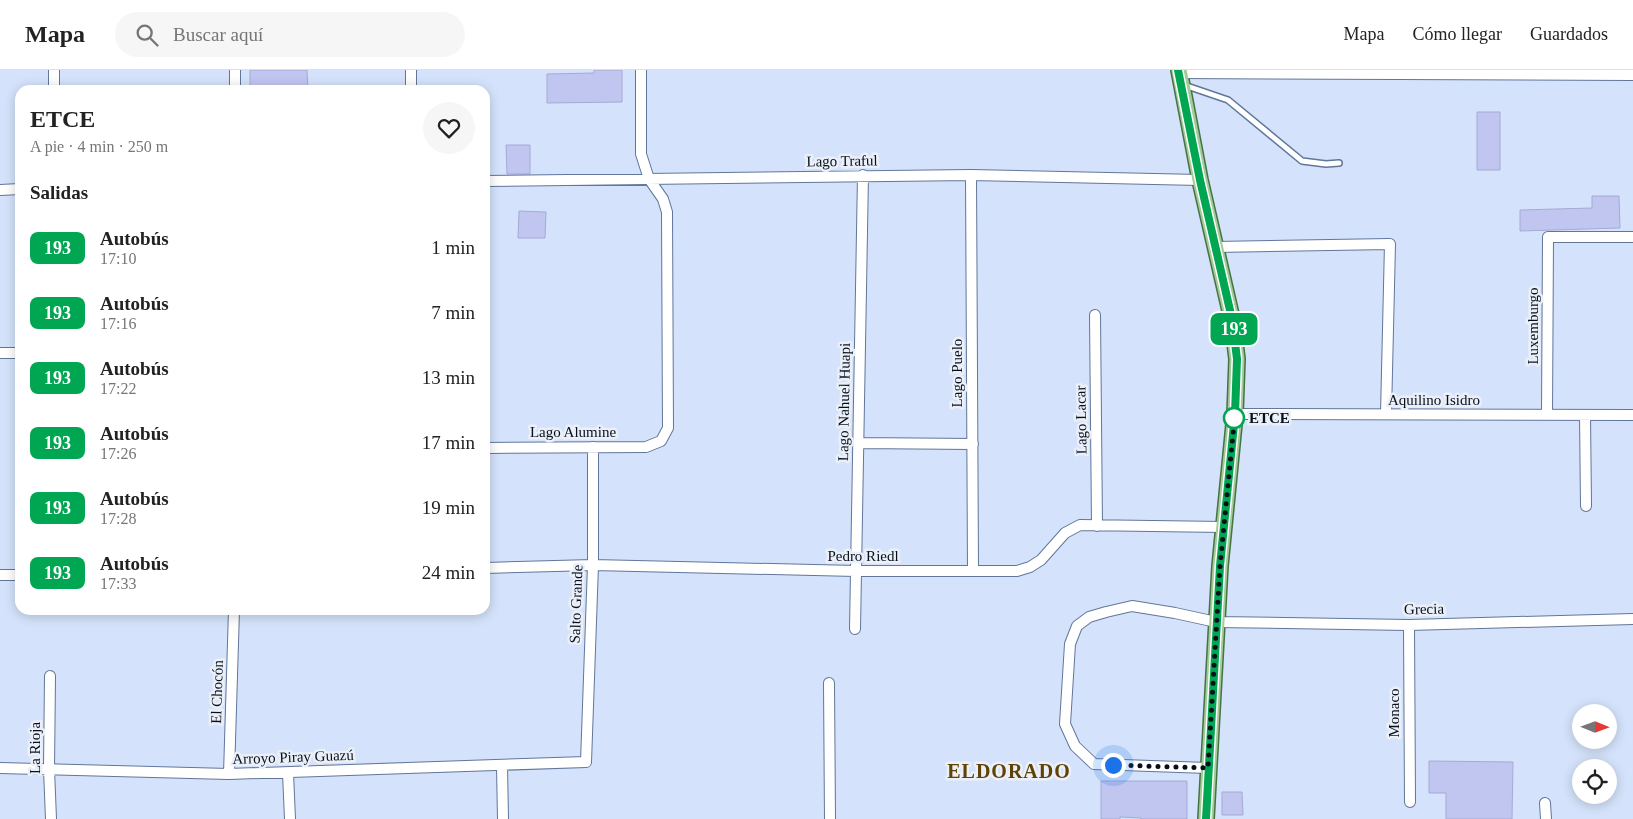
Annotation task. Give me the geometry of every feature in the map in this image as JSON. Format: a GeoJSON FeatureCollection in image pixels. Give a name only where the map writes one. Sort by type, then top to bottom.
{"type":"FeatureCollection","features":[{"type":"Feature","properties":{"kind":"main road"},"geometry":{"type":"LineString","coordinates":[[1180,76],[1200,180],[1232,319],[1237,359],[1235,414],[1216,622],[1206,819]]}},
{"type":"Feature","properties":{"kind":"street"},"geometry":{"type":"LineString","coordinates":[[54,70],[54,85]]}},
{"type":"Feature","properties":{"kind":"street"},"geometry":{"type":"LineString","coordinates":[[235,70],[235,85]]}},
{"type":"Feature","properties":{"kind":"street"},"geometry":{"type":"LineString","coordinates":[[411,70],[411,85]]}},
{"type":"Feature","properties":{"kind":"street"},"geometry":{"type":"LineString","coordinates":[[641,70],[641,154],[649,179]]}},
{"type":"Feature","properties":{"kind":"street"},"geometry":{"type":"LineString","coordinates":[[1180,76],[1633,75]]}},
{"type":"Feature","properties":{"kind":"street","name":"Lago Traful"},"geometry":{"type":"LineString","coordinates":[[490,181],[863,175],[971,175],[1200,180]]}},
{"type":"Feature","properties":{"kind":"street","name":"Lago Nahuel Huapi"},"geometry":{"type":"LineString","coordinates":[[855,629],[863,175]]}},
{"type":"Feature","properties":{"kind":"street","name":"Lago Puelo"},"geometry":{"type":"LineString","coordinates":[[971,175],[973,571]]}},
{"type":"Feature","properties":{"kind":"street","name":"Lago Alumine"},"geometry":{"type":"LineString","coordinates":[[490,448],[646,447],[661,441],[668,428],[667,212],[663,199],[649,179]]}},
{"type":"Feature","properties":{"kind":"street"},"geometry":{"type":"LineString","coordinates":[[0,190],[15,189]]}},
{"type":"Feature","properties":{"kind":"street","name":"Luxemburgo"},"geometry":{"type":"LineString","coordinates":[[1547,415],[1548,237],[1633,237]]}},
{"type":"Feature","properties":{"kind":"street"},"geometry":{"type":"LineString","coordinates":[[1215,247],[1390,244],[1386,414]]}},
{"type":"Feature","properties":{"kind":"street","name":"Lago Lacar"},"geometry":{"type":"LineString","coordinates":[[1095,315],[1097,526]]}},
{"type":"Feature","properties":{"kind":"street"},"geometry":{"type":"LineString","coordinates":[[0,353],[15,353]]}},
{"type":"Feature","properties":{"kind":"street","name":"Aquilino Isidro"},"geometry":{"type":"LineString","coordinates":[[1235,414],[1633,415]]}},
{"type":"Feature","properties":{"kind":"street"},"geometry":{"type":"LineString","coordinates":[[1585,415],[1586,506]]}},
{"type":"Feature","properties":{"kind":"street"},"geometry":{"type":"LineString","coordinates":[[858,443],[972,444]]}},
{"type":"Feature","properties":{"kind":"street","name":"Salto Grande"},"geometry":{"type":"LineString","coordinates":[[586,762],[593,565],[593,447]]}},
{"type":"Feature","properties":{"kind":"street","name":"Pedro Riedl"},"geometry":{"type":"LineString","coordinates":[[490,568],[593,565],[856,571],[1017,571],[1030,567],[1040,560],[1064,532],[1080,525],[1224,527]]}},
{"type":"Feature","properties":{"kind":"street"},"geometry":{"type":"LineString","coordinates":[[0,576],[15,575]]}},
{"type":"Feature","properties":{"kind":"street"},"geometry":{"type":"LineString","coordinates":[[1208,768],[1094,764],[1075,746],[1065,724],[1070,644],[1078,626],[1089,617],[1132,606],[1216,622]]}},
{"type":"Feature","properties":{"kind":"street","name":"El Chocón"},"geometry":{"type":"LineString","coordinates":[[229,774],[234,615]]}},
{"type":"Feature","properties":{"kind":"street","name":"Grecia"},"geometry":{"type":"LineString","coordinates":[[1216,622],[1409,625],[1633,619]]}},
{"type":"Feature","properties":{"kind":"street","name":"Monaco"},"geometry":{"type":"LineString","coordinates":[[1409,625],[1410,802]]}},
{"type":"Feature","properties":{"kind":"street","name":"La Rioja"},"geometry":{"type":"LineString","coordinates":[[50,676],[49,769],[51,819]]}},
{"type":"Feature","properties":{"kind":"street"},"geometry":{"type":"LineString","coordinates":[[829,684],[830,819]]}},
{"type":"Feature","properties":{"kind":"street","name":"Arroyo Piray Guazú"},"geometry":{"type":"LineString","coordinates":[[0,768],[229,774],[586,762]]}},
{"type":"Feature","properties":{"kind":"street"},"geometry":{"type":"LineString","coordinates":[[502,766],[503,819]]}},
{"type":"Feature","properties":{"kind":"street"},"geometry":{"type":"LineString","coordinates":[[288,773],[290,819]]}},
{"type":"Feature","properties":{"kind":"street"},"geometry":{"type":"LineString","coordinates":[[1545,803],[1546,819]]}},
{"type":"Feature","properties":{"kind":"lane"},"geometry":{"type":"LineString","coordinates":[[1180,76],[1228,100],[1302,161],[1339,164]]}},
{"type":"Feature","properties":{"kind":"building"},"geometry":{"type":"Polygon","coordinates":[[[250,70],[307,70],[308,85],[250,85],[250,70]]]}},
{"type":"Feature","properties":{"kind":"building"},"geometry":{"type":"Polygon","coordinates":[[[594,70],[622,70],[622,102],[547,103],[547,74],[594,73],[594,70]]]}},
{"type":"Feature","properties":{"kind":"building"},"geometry":{"type":"Polygon","coordinates":[[[1477,112],[1500,112],[1500,170],[1477,170],[1477,112]]]}},
{"type":"Feature","properties":{"kind":"building"},"geometry":{"type":"Polygon","coordinates":[[[506,145],[530,145],[530,174],[507,174],[506,145]]]}},
{"type":"Feature","properties":{"kind":"building"},"geometry":{"type":"Polygon","coordinates":[[[1592,196],[1619,196],[1620,228],[1520,231],[1520,210],[1592,208],[1592,196]]]}},
{"type":"Feature","properties":{"kind":"building"},"geometry":{"type":"Polygon","coordinates":[[[519,211],[546,212],[545,238],[518,238],[519,211]]]}},
{"type":"Feature","properties":{"kind":"building"},"geometry":{"type":"Polygon","coordinates":[[[1429,761],[1513,762],[1512,819],[1446,819],[1446,793],[1429,793],[1429,761]]]}},
{"type":"Feature","properties":{"kind":"building"},"geometry":{"type":"Polygon","coordinates":[[[1101,781],[1187,781],[1187,819],[1120,817],[1120,819],[1101,819],[1101,781]]]}},
{"type":"Feature","properties":{"kind":"building"},"geometry":{"type":"Polygon","coordinates":[[[1222,792],[1242,792],[1243,815],[1222,815],[1222,792]]]}},
{"type":"Feature","properties":{"kind":"bus line","name":"193"},"geometry":{"type":"LineString","coordinates":[[1178,70],[1200,180],[1232,319],[1237,359],[1235,414],[1220,566],[1206,819]]}},
{"type":"Feature","properties":{"kind":"place","name":"ETCE"},"geometry":{"type":"Point","coordinates":[1234,418]}},
{"type":"Feature","properties":{"kind":"district","name":"ELDORADO"},"geometry":{"type":"Point","coordinates":[1009,771]}},
{"type":"Feature","properties":{"kind":"route"},"geometry":{"type":"LineString","coordinates":[[1113,765],[1208,768],[1220,566],[1235,414],[1234,418]]}}]}
